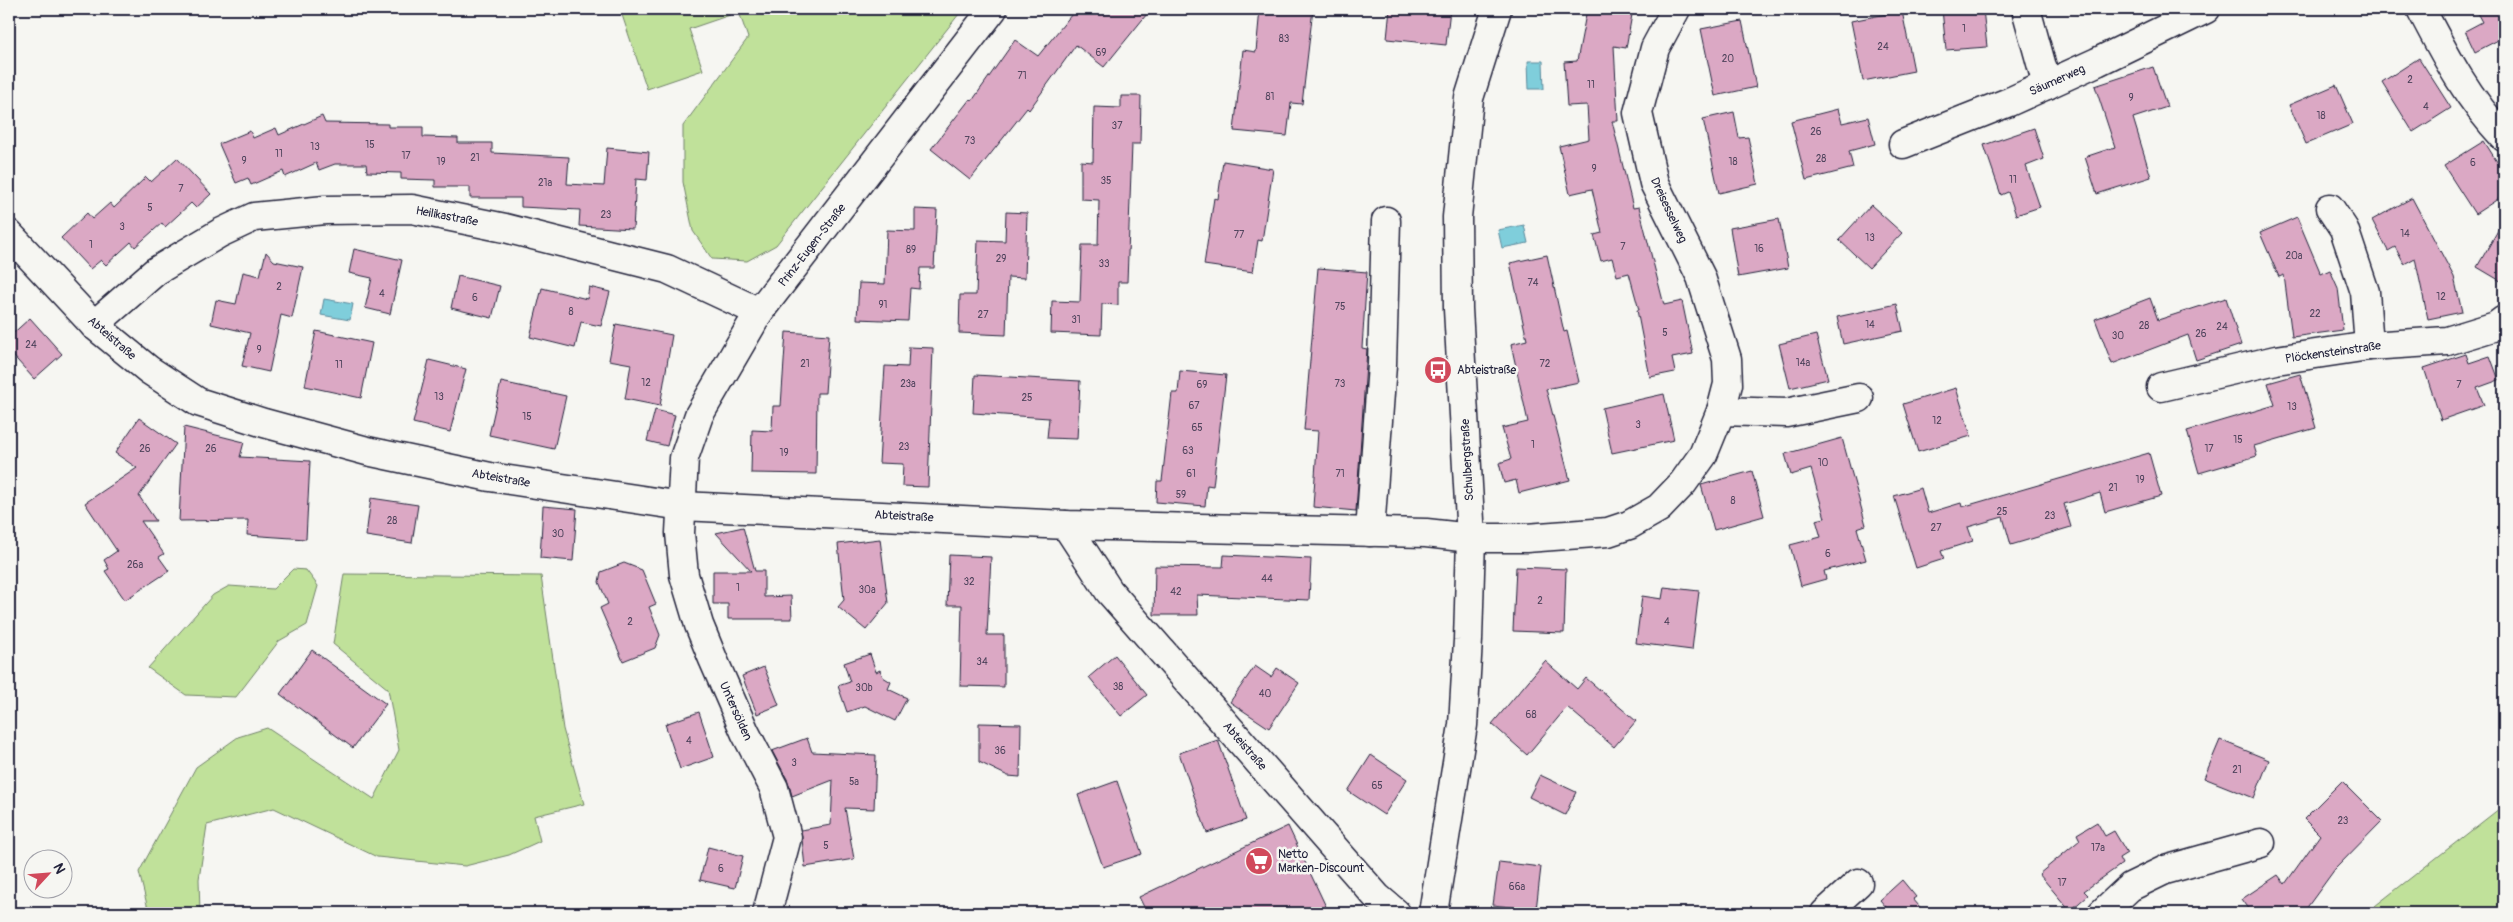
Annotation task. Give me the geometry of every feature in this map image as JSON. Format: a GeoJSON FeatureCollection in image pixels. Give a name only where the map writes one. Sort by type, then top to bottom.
{"type":"FeatureCollection","features":[{"type":"Feature","properties":{"kind":"street","name":"Prinz-Eugen-Straße"},"geometry":{"type":"LineString","coordinates":[[682,506],[684,458],[699,415],[759,312],[993,9]]}},
{"type":"Feature","properties":{"kind":"street","name":"Schulbergstraße"},"geometry":{"type":"LineString","coordinates":[[1433,913],[1463,725],[1468,640],[1471,538],[1458,309],[1457,217],[1469,98],[1497,9]]}},
{"type":"Feature","properties":{"kind":"street","name":"Dreisesselweg"},"geometry":{"type":"LineString","coordinates":[[1471,538],[1526,538],[1608,532],[1629,525],[1659,508],[1683,483],[1703,455],[1721,411],[1728,384],[1724,350],[1701,277],[1654,183],[1638,112],[1655,48],[1676,9]]}},
{"type":"Feature","properties":{"kind":"street"},"geometry":{"type":"LineString","coordinates":[[2026,9],[2047,84]]}},
{"type":"Feature","properties":{"kind":"street","name":"Säumerweg"},"geometry":{"type":"LineString","coordinates":[[1903,144],[2047,84],[2206,9]]}},
{"type":"Feature","properties":{"kind":"street"},"geometry":{"type":"LineString","coordinates":[[2421,9],[2454,73],[2480,112],[2504,137]]}},
{"type":"Feature","properties":{"kind":"street"},"geometry":{"type":"LineString","coordinates":[[2330,208],[2344,229],[2365,292],[2369,346]]}},
{"type":"Feature","properties":{"kind":"street","name":"Heilikastraße"},"geometry":{"type":"LineString","coordinates":[[94,325],[156,271],[178,256],[220,233],[254,217],[325,210],[412,209],[505,228],[667,269],[759,312]]}},
{"type":"Feature","properties":{"kind":"street"},"geometry":{"type":"LineString","coordinates":[[1370,532],[1382,365],[1386,221]]}},
{"type":"Feature","properties":{"kind":"street","name":"Abteistraße"},"geometry":{"type":"LineString","coordinates":[[9,234],[94,325],[149,370],[198,402],[264,423],[367,451],[490,477],[682,506],[1066,525],[1426,533],[1471,538]]}},
{"type":"Feature","properties":{"kind":"street","name":"Plöckensteinstraße"},"geometry":{"type":"LineString","coordinates":[[2160,387],[2276,360],[2369,346],[2447,341],[2496,326],[2504,320]]}},
{"type":"Feature","properties":{"kind":"street"},"geometry":{"type":"LineString","coordinates":[[1721,411],[1786,413],[1859,398]]}},
{"type":"Feature","properties":{"kind":"street","name":"Untersölden"},"geometry":{"type":"LineString","coordinates":[[682,506],[680,533],[684,575],[699,625],[745,732],[774,788],[787,837],[767,913]]}},
{"type":"Feature","properties":{"kind":"street","name":"Abteistraße"},"geometry":{"type":"LineString","coordinates":[[1066,525],[1116,599],[1377,896],[1396,913]]}},
{"type":"Feature","properties":{"kind":"street"},"geometry":{"type":"LineString","coordinates":[[2102,913],[2130,887],[2165,870],[2261,843]]}},
{"type":"Feature","properties":{"kind":"street"},"geometry":{"type":"LineString","coordinates":[[1825,913],[1858,883]]}},
{"type":"Feature","properties":{"kind":"green space"},"geometry":{"type":"Polygon","coordinates":[[[620,9],[728,9],[730,15],[689,29],[703,70],[647,89],[620,9]]]}},
{"type":"Feature","properties":{"kind":"green space"},"geometry":{"type":"Polygon","coordinates":[[[738,9],[963,9],[776,245],[747,261],[712,259],[693,231],[683,182],[683,126],[748,38],[738,9]]]}},
{"type":"Feature","properties":{"kind":"green space"},"geometry":{"type":"Polygon","coordinates":[[[293,569],[306,570],[318,586],[307,625],[279,641],[236,697],[186,695],[148,668],[213,595],[229,586],[273,589],[293,569]]]}},
{"type":"Feature","properties":{"kind":"green space"},"geometry":{"type":"Polygon","coordinates":[[[344,574],[541,576],[563,729],[584,804],[534,816],[540,841],[509,855],[465,866],[377,857],[274,808],[207,825],[199,879],[200,913],[149,913],[139,872],[196,767],[238,737],[267,728],[374,799],[399,750],[388,689],[333,644],[344,574]]]}},
{"type":"Feature","properties":{"kind":"green space"},"geometry":{"type":"Polygon","coordinates":[[[2504,805],[2504,913],[2366,913],[2504,805]]]}},
{"type":"Feature","properties":{"kind":"water"},"geometry":{"type":"Polygon","coordinates":[[[1528,61],[1543,61],[1544,89],[1529,89],[1528,61]]]}},
{"type":"Feature","properties":{"kind":"water"},"geometry":{"type":"Polygon","coordinates":[[[1524,225],[1528,243],[1502,248],[1498,230],[1524,225]]]}},
{"type":"Feature","properties":{"kind":"water"},"geometry":{"type":"Polygon","coordinates":[[[324,299],[353,304],[350,320],[321,315],[324,299]]]}},
{"type":"Feature","properties":{"kind":"building"},"geometry":{"type":"Polygon","coordinates":[[[1076,9],[1151,9],[1104,67],[1076,45],[1029,110],[1027,108],[970,180],[931,149],[970,99],[972,101],[1015,40],[1038,56],[1076,9]]]}},
{"type":"Feature","properties":{"kind":"building"},"geometry":{"type":"Polygon","coordinates":[[[1260,9],[1313,9],[1302,104],[1291,103],[1287,136],[1234,131],[1243,50],[1256,52],[1260,9]]]}},
{"type":"Feature","properties":{"kind":"building"},"geometry":{"type":"Polygon","coordinates":[[[1390,9],[1450,9],[1446,45],[1387,39],[1390,9]]]}},
{"type":"Feature","properties":{"kind":"building"},"geometry":{"type":"Polygon","coordinates":[[[1587,9],[1633,9],[1626,48],[1614,46],[1618,121],[1612,121],[1633,208],[1639,207],[1664,305],[1682,301],[1693,354],[1672,358],[1675,372],[1650,377],[1637,310],[1639,310],[1629,273],[1617,276],[1612,258],[1601,261],[1594,235],[1602,233],[1592,189],[1570,194],[1559,146],[1589,139],[1587,105],[1567,106],[1564,62],[1577,61],[1587,9]]]}},
{"type":"Feature","properties":{"kind":"building"},"geometry":{"type":"Polygon","coordinates":[[[1942,9],[1983,9],[1987,47],[1946,50],[1942,9]]]}},
{"type":"Feature","properties":{"kind":"building"},"geometry":{"type":"Polygon","coordinates":[[[2475,9],[2504,9],[2504,37],[2475,52],[2465,31],[2482,22],[2475,9]]]}},
{"type":"Feature","properties":{"kind":"building"},"geometry":{"type":"Polygon","coordinates":[[[1902,11],[1914,71],[1863,81],[1851,21],[1902,11]]]}},
{"type":"Feature","properties":{"kind":"building"},"geometry":{"type":"Polygon","coordinates":[[[1742,21],[1756,87],[1715,96],[1701,29],[1742,21]]]}},
{"type":"Feature","properties":{"kind":"building"},"geometry":{"type":"Polygon","coordinates":[[[2419,58],[2451,108],[2413,132],[2382,82],[2419,58]]]}},
{"type":"Feature","properties":{"kind":"building"},"geometry":{"type":"Polygon","coordinates":[[[2153,67],[2167,107],[2133,118],[2151,177],[2097,194],[2085,157],[2115,147],[2095,86],[2153,67]]]}},
{"type":"Feature","properties":{"kind":"building"},"geometry":{"type":"Polygon","coordinates":[[[2336,85],[2353,124],[2306,144],[2289,105],[2336,85]]]}},
{"type":"Feature","properties":{"kind":"building"},"geometry":{"type":"Polygon","coordinates":[[[1121,96],[1141,96],[1140,144],[1132,144],[1127,282],[1118,282],[1118,305],[1102,304],[1101,335],[1051,333],[1052,301],[1080,302],[1082,245],[1098,245],[1099,200],[1081,199],[1081,161],[1093,162],[1094,107],[1121,108],[1121,96]]]}},
{"type":"Feature","properties":{"kind":"building"},"geometry":{"type":"Polygon","coordinates":[[[1838,109],[1842,123],[1868,117],[1875,144],[1849,151],[1853,168],[1806,180],[1791,121],[1838,109]]]}},
{"type":"Feature","properties":{"kind":"building"},"geometry":{"type":"Polygon","coordinates":[[[1734,112],[1739,138],[1748,137],[1758,184],[1719,193],[1703,119],[1734,112]]]}},
{"type":"Feature","properties":{"kind":"building"},"geometry":{"type":"Polygon","coordinates":[[[322,116],[325,123],[388,124],[388,127],[423,127],[423,137],[458,138],[458,143],[492,143],[492,153],[569,157],[567,184],[604,186],[607,148],[649,152],[647,180],[636,179],[633,229],[579,226],[580,210],[521,207],[521,198],[470,198],[470,187],[435,187],[435,180],[401,179],[401,173],[367,172],[366,164],[335,164],[319,170],[316,163],[285,177],[283,171],[251,185],[248,178],[236,183],[219,144],[250,131],[253,138],[276,128],[279,135],[322,116]]]}},
{"type":"Feature","properties":{"kind":"building"},"geometry":{"type":"Polygon","coordinates":[[[2034,128],[2044,159],[2026,166],[2040,207],[2016,215],[2008,192],[2001,195],[1984,145],[2034,128]]]}},
{"type":"Feature","properties":{"kind":"building"},"geometry":{"type":"Polygon","coordinates":[[[2484,141],[2504,173],[2504,195],[2475,214],[2444,166],[2484,141]]]}},
{"type":"Feature","properties":{"kind":"building"},"geometry":{"type":"Polygon","coordinates":[[[177,158],[211,194],[196,208],[191,203],[165,227],[162,223],[135,247],[131,242],[106,265],[101,260],[90,269],[61,238],[87,213],[92,219],[110,203],[114,208],[146,177],[151,182],[177,158]]]}},
{"type":"Feature","properties":{"kind":"building"},"geometry":{"type":"Polygon","coordinates":[[[1223,161],[1273,169],[1262,241],[1258,240],[1253,272],[1204,265],[1214,198],[1218,199],[1223,161]]]}},
{"type":"Feature","properties":{"kind":"building"},"geometry":{"type":"Polygon","coordinates":[[[2412,198],[2454,277],[2462,312],[2428,319],[2415,258],[2404,264],[2395,247],[2388,251],[2372,220],[2412,198]]]}},
{"type":"Feature","properties":{"kind":"building"},"geometry":{"type":"Polygon","coordinates":[[[1871,205],[1902,233],[1869,268],[1839,240],[1871,205]]]}},
{"type":"Feature","properties":{"kind":"building"},"geometry":{"type":"Polygon","coordinates":[[[915,209],[937,210],[934,268],[920,268],[919,289],[910,288],[908,321],[857,319],[859,283],[885,284],[887,230],[915,231],[915,209]]]}},
{"type":"Feature","properties":{"kind":"building"},"geometry":{"type":"Polygon","coordinates":[[[1006,212],[1027,213],[1025,278],[1008,277],[1006,335],[959,333],[960,295],[976,295],[978,240],[1005,241],[1006,212]]]}},
{"type":"Feature","properties":{"kind":"building"},"geometry":{"type":"Polygon","coordinates":[[[2297,217],[2321,274],[2330,270],[2338,288],[2343,330],[2292,337],[2284,275],[2279,277],[2260,233],[2297,217]]]}},
{"type":"Feature","properties":{"kind":"building"},"geometry":{"type":"Polygon","coordinates":[[[1779,219],[1788,268],[1738,277],[1730,228],[1779,219]]]}},
{"type":"Feature","properties":{"kind":"building"},"geometry":{"type":"Polygon","coordinates":[[[2504,220],[2504,283],[2477,267],[2504,220]]]}},
{"type":"Feature","properties":{"kind":"building"},"geometry":{"type":"Polygon","coordinates":[[[354,249],[402,260],[390,314],[365,308],[372,278],[349,273],[354,249]]]}},
{"type":"Feature","properties":{"kind":"building"},"geometry":{"type":"Polygon","coordinates":[[[266,252],[274,261],[303,267],[292,318],[281,315],[269,372],[242,366],[250,333],[211,324],[216,300],[236,304],[243,272],[260,276],[266,252]]]}},
{"type":"Feature","properties":{"kind":"building"},"geometry":{"type":"Polygon","coordinates":[[[1547,255],[1564,332],[1567,331],[1579,382],[1546,389],[1570,480],[1519,493],[1516,480],[1504,483],[1499,463],[1511,459],[1502,428],[1528,422],[1511,344],[1527,340],[1510,263],[1547,255]]]}},
{"type":"Feature","properties":{"kind":"building"},"geometry":{"type":"Polygon","coordinates":[[[1318,268],[1367,272],[1362,348],[1367,349],[1356,511],[1313,507],[1318,431],[1304,430],[1318,268]]]}},
{"type":"Feature","properties":{"kind":"building"},"geometry":{"type":"Polygon","coordinates":[[[458,276],[500,286],[492,318],[451,308],[458,276]]]}},
{"type":"Feature","properties":{"kind":"building"},"geometry":{"type":"Polygon","coordinates":[[[589,287],[610,292],[601,326],[581,322],[575,348],[530,337],[542,288],[587,299],[589,287]]]}},
{"type":"Feature","properties":{"kind":"building"},"geometry":{"type":"Polygon","coordinates":[[[2150,298],[2158,320],[2226,298],[2241,345],[2196,360],[2188,335],[2112,364],[2095,319],[2150,298]]]}},
{"type":"Feature","properties":{"kind":"building"},"geometry":{"type":"Polygon","coordinates":[[[1897,304],[1903,331],[1843,344],[1837,317],[1897,304]]]}},
{"type":"Feature","properties":{"kind":"building"},"geometry":{"type":"Polygon","coordinates":[[[30,318],[62,354],[34,379],[9,351],[9,337],[30,318]]]}},
{"type":"Feature","properties":{"kind":"building"},"geometry":{"type":"Polygon","coordinates":[[[616,324],[672,335],[660,406],[625,399],[631,364],[609,360],[616,324]]]}},
{"type":"Feature","properties":{"kind":"building"},"geometry":{"type":"Polygon","coordinates":[[[316,331],[372,343],[361,398],[305,386],[316,331]]]}},
{"type":"Feature","properties":{"kind":"building"},"geometry":{"type":"Polygon","coordinates":[[[786,332],[829,335],[825,393],[817,393],[816,474],[751,473],[752,430],[772,431],[773,406],[781,406],[786,332]]]}},
{"type":"Feature","properties":{"kind":"building"},"geometry":{"type":"Polygon","coordinates":[[[1816,335],[1828,379],[1790,388],[1779,344],[1816,335]]]}},
{"type":"Feature","properties":{"kind":"building"},"geometry":{"type":"Polygon","coordinates":[[[909,347],[933,348],[928,487],[902,486],[903,464],[879,463],[885,366],[908,367],[909,347]]]}},
{"type":"Feature","properties":{"kind":"building"},"geometry":{"type":"Polygon","coordinates":[[[2466,354],[2469,363],[2490,356],[2499,380],[2477,388],[2484,405],[2441,420],[2424,368],[2466,354]]]}},
{"type":"Feature","properties":{"kind":"building"},"geometry":{"type":"Polygon","coordinates":[[[429,360],[466,369],[450,432],[413,423],[429,360]]]}},
{"type":"Feature","properties":{"kind":"building"},"geometry":{"type":"Polygon","coordinates":[[[1180,371],[1226,375],[1213,486],[1207,485],[1205,506],[1156,502],[1157,481],[1162,481],[1172,393],[1178,393],[1180,371]]]}},
{"type":"Feature","properties":{"kind":"building"},"geometry":{"type":"Polygon","coordinates":[[[2300,374],[2316,428],[2254,446],[2257,456],[2199,473],[2187,431],[2275,405],[2268,383],[2300,374]]]}},
{"type":"Feature","properties":{"kind":"building"},"geometry":{"type":"Polygon","coordinates":[[[975,375],[1080,381],[1077,439],[1047,438],[1049,418],[973,413],[975,375]]]}},
{"type":"Feature","properties":{"kind":"building"},"geometry":{"type":"Polygon","coordinates":[[[501,382],[566,396],[554,449],[489,435],[501,382]]]}},
{"type":"Feature","properties":{"kind":"building"},"geometry":{"type":"Polygon","coordinates":[[[1956,388],[1971,436],[1918,452],[1903,404],[1956,388]]]}},
{"type":"Feature","properties":{"kind":"building"},"geometry":{"type":"Polygon","coordinates":[[[1664,394],[1674,440],[1612,453],[1602,408],[1664,394]]]}},
{"type":"Feature","properties":{"kind":"building"},"geometry":{"type":"Polygon","coordinates":[[[655,410],[675,415],[667,446],[647,441],[655,410]]]}},
{"type":"Feature","properties":{"kind":"building"},"geometry":{"type":"Polygon","coordinates":[[[139,418],[176,444],[139,496],[156,521],[141,521],[164,554],[159,557],[169,571],[125,600],[105,571],[109,569],[104,560],[117,551],[85,503],[137,468],[115,453],[139,418]]]}},
{"type":"Feature","properties":{"kind":"building"},"geometry":{"type":"Polygon","coordinates":[[[184,427],[244,442],[240,457],[310,461],[306,539],[247,535],[248,520],[179,521],[184,427]]]}},
{"type":"Feature","properties":{"kind":"building"},"geometry":{"type":"Polygon","coordinates":[[[1842,438],[1866,525],[1857,528],[1866,560],[1824,571],[1826,579],[1801,586],[1790,545],[1821,537],[1816,520],[1825,518],[1811,469],[1791,475],[1785,454],[1842,438]]]}},
{"type":"Feature","properties":{"kind":"building"},"geometry":{"type":"Polygon","coordinates":[[[2149,453],[2161,496],[2105,512],[2100,493],[2064,504],[2071,527],[2011,545],[2003,517],[1968,527],[1973,541],[1941,551],[1944,559],[1916,568],[1894,496],[1921,488],[1928,513],[1961,503],[1962,507],[2149,453]]]}},
{"type":"Feature","properties":{"kind":"building"},"geometry":{"type":"Polygon","coordinates":[[[1752,471],[1764,516],[1714,530],[1701,485],[1752,471]]]}},
{"type":"Feature","properties":{"kind":"building"},"geometry":{"type":"Polygon","coordinates":[[[371,498],[418,505],[412,543],[366,536],[371,498]]]}},
{"type":"Feature","properties":{"kind":"building"},"geometry":{"type":"Polygon","coordinates":[[[543,506],[577,509],[573,561],[540,558],[543,506]]]}},
{"type":"Feature","properties":{"kind":"building"},"geometry":{"type":"Polygon","coordinates":[[[743,527],[755,571],[764,571],[764,597],[791,596],[792,619],[728,619],[728,604],[713,604],[713,571],[751,571],[716,533],[743,527]]]}},
{"type":"Feature","properties":{"kind":"building"},"geometry":{"type":"Polygon","coordinates":[[[880,539],[888,603],[866,630],[838,607],[844,600],[838,544],[880,539]]]}},
{"type":"Feature","properties":{"kind":"building"},"geometry":{"type":"Polygon","coordinates":[[[949,555],[991,557],[987,635],[1004,635],[1004,687],[960,686],[962,605],[947,605],[949,555]]]}},
{"type":"Feature","properties":{"kind":"building"},"geometry":{"type":"Polygon","coordinates":[[[1224,555],[1311,559],[1309,600],[1197,595],[1198,615],[1154,615],[1155,566],[1223,567],[1224,555]]]}},
{"type":"Feature","properties":{"kind":"building"},"geometry":{"type":"Polygon","coordinates":[[[624,563],[642,570],[656,604],[649,607],[660,635],[655,648],[623,661],[600,608],[608,604],[599,582],[601,572],[624,563]]]}},
{"type":"Feature","properties":{"kind":"building"},"geometry":{"type":"Polygon","coordinates":[[[1516,567],[1566,569],[1564,633],[1513,631],[1516,567]]]}},
{"type":"Feature","properties":{"kind":"building"},"geometry":{"type":"Polygon","coordinates":[[[1664,587],[1699,591],[1692,650],[1636,643],[1642,596],[1662,599],[1664,587]]]}},
{"type":"Feature","properties":{"kind":"building"},"geometry":{"type":"Polygon","coordinates":[[[312,650],[386,704],[353,748],[280,694],[312,650]]]}},
{"type":"Feature","properties":{"kind":"building"},"geometry":{"type":"Polygon","coordinates":[[[870,654],[876,672],[880,670],[883,677],[891,682],[888,689],[907,698],[895,721],[865,706],[847,712],[838,686],[850,682],[844,663],[870,654]]]}},
{"type":"Feature","properties":{"kind":"building"},"geometry":{"type":"Polygon","coordinates":[[[1115,655],[1147,695],[1121,716],[1089,677],[1115,655]]]}},
{"type":"Feature","properties":{"kind":"building"},"geometry":{"type":"Polygon","coordinates":[[[1545,661],[1577,689],[1586,678],[1636,721],[1614,747],[1567,707],[1527,755],[1492,724],[1545,661]]]}},
{"type":"Feature","properties":{"kind":"building"},"geometry":{"type":"Polygon","coordinates":[[[1255,666],[1271,677],[1277,668],[1299,683],[1269,728],[1230,702],[1255,666]]]}},
{"type":"Feature","properties":{"kind":"building"},"geometry":{"type":"Polygon","coordinates":[[[764,667],[779,705],[757,714],[742,676],[764,667]]]}},
{"type":"Feature","properties":{"kind":"building"},"geometry":{"type":"Polygon","coordinates":[[[699,712],[714,757],[680,769],[665,724],[699,712]]]}},
{"type":"Feature","properties":{"kind":"building"},"geometry":{"type":"Polygon","coordinates":[[[979,723],[1021,724],[1020,777],[1008,776],[979,762],[979,723]]]}},
{"type":"Feature","properties":{"kind":"building"},"geometry":{"type":"Polygon","coordinates":[[[807,738],[812,752],[876,755],[874,809],[845,808],[854,859],[805,867],[801,830],[831,825],[833,780],[792,796],[788,781],[772,751],[807,738]]]}},
{"type":"Feature","properties":{"kind":"building"},"geometry":{"type":"Polygon","coordinates":[[[1218,740],[1246,820],[1207,833],[1179,753],[1218,740]]]}},
{"type":"Feature","properties":{"kind":"building"},"geometry":{"type":"Polygon","coordinates":[[[2220,740],[2269,760],[2254,798],[2204,778],[2220,740]]]}},
{"type":"Feature","properties":{"kind":"building"},"geometry":{"type":"Polygon","coordinates":[[[1371,755],[1407,779],[1384,815],[1348,791],[1371,755]]]}},
{"type":"Feature","properties":{"kind":"building"},"geometry":{"type":"Polygon","coordinates":[[[1540,775],[1576,792],[1565,815],[1529,797],[1540,775]]]}},
{"type":"Feature","properties":{"kind":"building"},"geometry":{"type":"Polygon","coordinates":[[[1117,781],[1142,854],[1103,867],[1078,795],[1117,781]]]}},
{"type":"Feature","properties":{"kind":"building"},"geometry":{"type":"Polygon","coordinates":[[[2342,781],[2382,821],[2335,869],[2303,913],[2252,913],[2242,899],[2278,875],[2285,884],[2320,835],[2304,819],[2342,781]]]}},
{"type":"Feature","properties":{"kind":"building"},"geometry":{"type":"Polygon","coordinates":[[[2097,822],[2105,836],[2114,831],[2127,853],[2119,858],[2122,864],[2084,891],[2088,895],[2070,911],[2039,874],[2080,840],[2077,834],[2097,822]]]}},
{"type":"Feature","properties":{"kind":"building","name":"Netto Marken-Discount"},"geometry":{"type":"Polygon","coordinates":[[[1288,826],[1329,913],[1147,913],[1139,897],[1288,826]]]}},
{"type":"Feature","properties":{"kind":"building"},"geometry":{"type":"Polygon","coordinates":[[[708,847],[743,856],[735,888],[700,880],[708,847]]]}},
{"type":"Feature","properties":{"kind":"building"},"geometry":{"type":"Polygon","coordinates":[[[1499,862],[1541,867],[1536,910],[1493,905],[1499,862]]]}},
{"type":"Feature","properties":{"kind":"building"},"geometry":{"type":"Polygon","coordinates":[[[1902,880],[1916,897],[1913,899],[1925,913],[1891,913],[1880,900],[1902,880]]]}},
{"type":"Feature","properties":{"kind":"place","name":"Abteistraße"},"geometry":{"type":"Point","coordinates":[1438,370]}},
{"type":"Feature","properties":{"kind":"place","name":"Netto Marken-Discount"},"geometry":{"type":"Point","coordinates":[1259,861]}}]}
